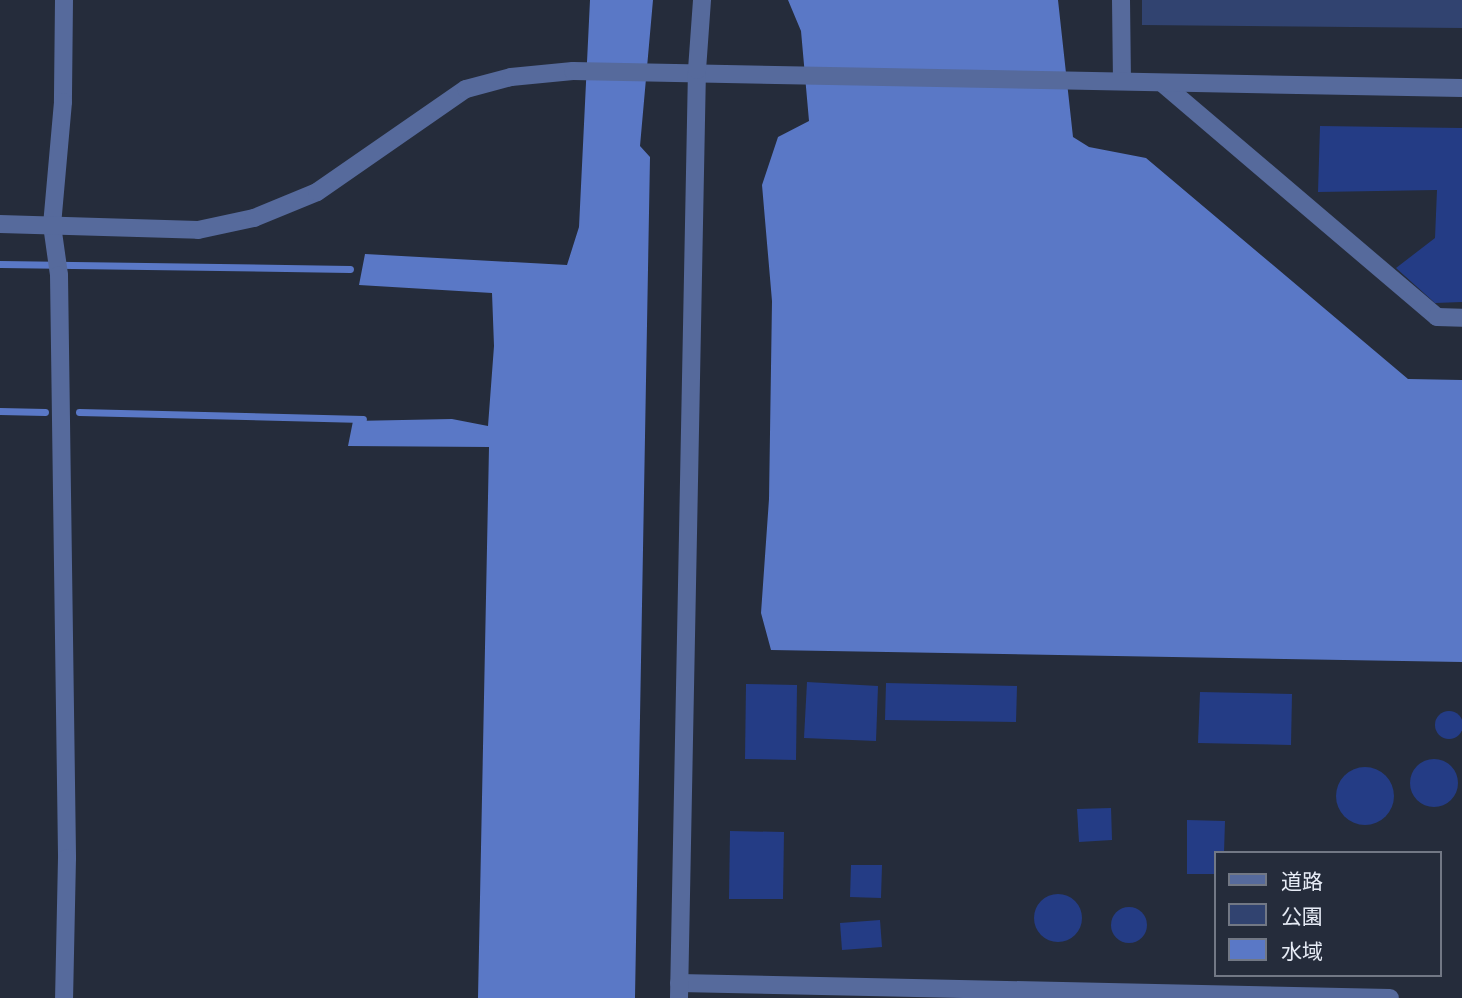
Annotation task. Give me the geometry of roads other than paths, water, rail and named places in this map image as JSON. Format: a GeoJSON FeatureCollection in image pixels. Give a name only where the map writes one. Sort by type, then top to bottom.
{"type":"FeatureCollection","features":[{"type":"Feature","properties":{"kind":"street"},"geometry":{"type":"LineString","coordinates":[[64,0],[63,102],[52,225],[59,275],[67,858],[64,998]]}},
{"type":"Feature","properties":{"kind":"street"},"geometry":{"type":"LineString","coordinates":[[702,0],[697,70],[679,990],[1390,998]]}},
{"type":"Feature","properties":{"kind":"street"},"geometry":{"type":"LineString","coordinates":[[1121,0],[1122,81]]}},
{"type":"Feature","properties":{"kind":"street"},"geometry":{"type":"LineString","coordinates":[[0,224],[198,230],[254,218],[317,192],[466,89],[511,77],[573,71],[697,70],[756,74],[1462,88]]}},
{"type":"Feature","properties":{"kind":"street"},"geometry":{"type":"LineString","coordinates":[[1162,83],[1437,317],[1462,318]]}},
{"type":"Feature","properties":{"kind":"water"},"geometry":{"type":"Polygon","coordinates":[[[590,0],[653,0],[640,146],[650,157],[635,998],[478,998],[489,447],[348,446],[353,421],[452,419],[488,426],[494,346],[492,293],[359,285],[365,254],[567,265],[579,227],[590,0]]]}},
{"type":"Feature","properties":{"kind":"water"},"geometry":{"type":"Polygon","coordinates":[[[788,0],[1058,0],[1073,137],[1089,147],[1146,158],[1408,379],[1462,380],[1462,662],[771,650],[761,613],[769,499],[772,301],[762,185],[778,137],[809,121],[801,31],[788,0]]]}},
{"type":"Feature","properties":{"kind":"waterway"},"geometry":{"type":"LineString","coordinates":[[0,264],[350,269]]}},
{"type":"Feature","properties":{"kind":"waterway"},"geometry":{"type":"LineString","coordinates":[[0,411],[45,412]]}},
{"type":"Feature","properties":{"kind":"waterway"},"geometry":{"type":"LineString","coordinates":[[79,412],[363,419]]}}]}
